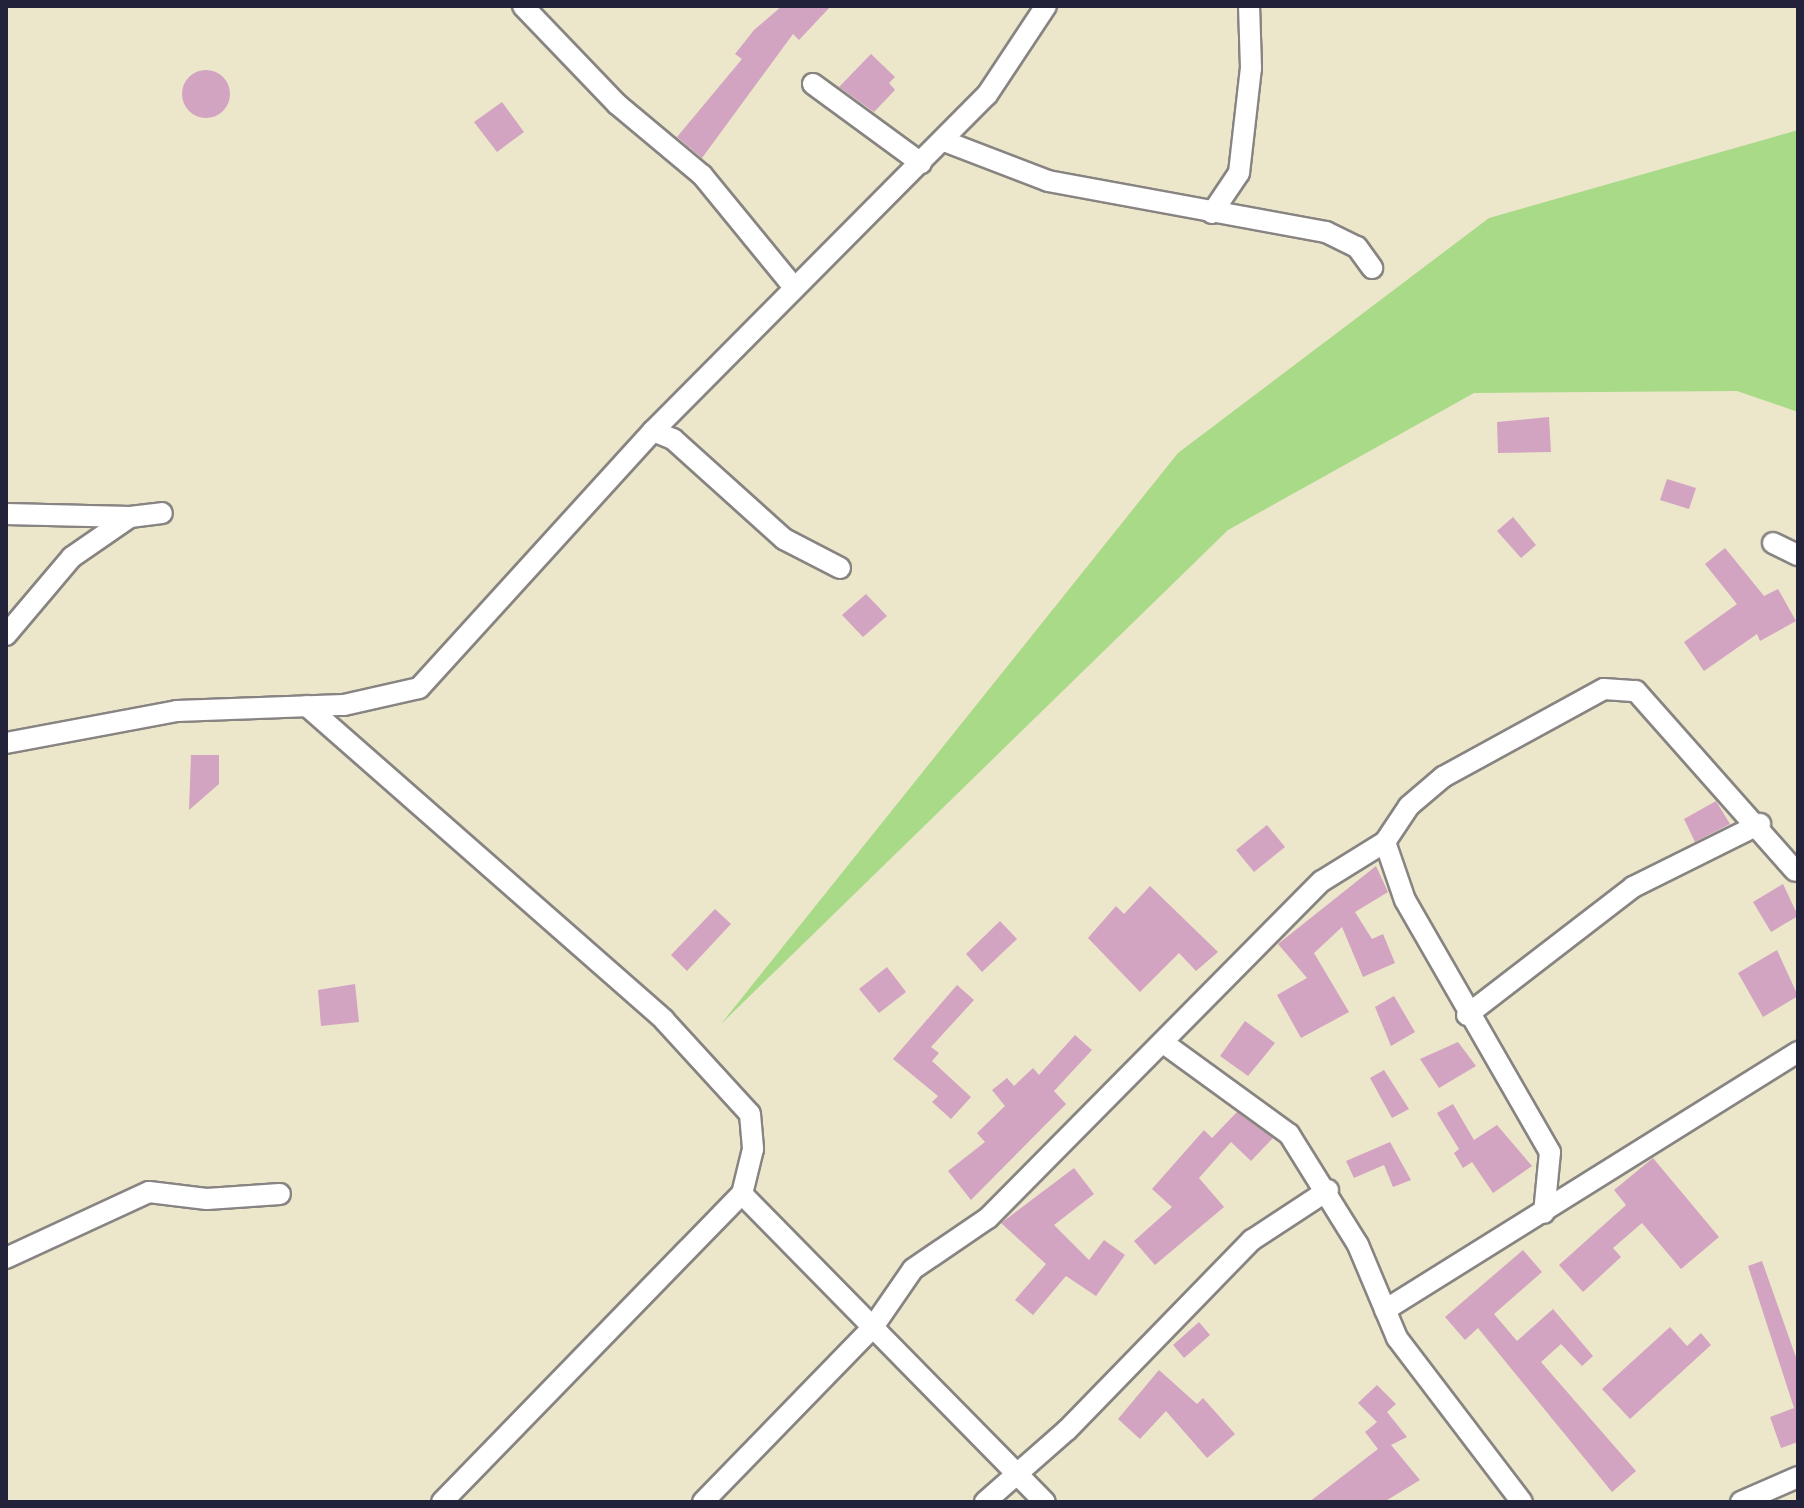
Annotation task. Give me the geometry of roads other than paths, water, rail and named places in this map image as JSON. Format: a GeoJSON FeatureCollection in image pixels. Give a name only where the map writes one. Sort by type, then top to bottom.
{"type":"FeatureCollection","features":[{"type":"Feature","properties":{"kind":"street"},"geometry":{"type":"LineString","coordinates":[[523,6],[617,104],[702,175],[793,286]]}},
{"type":"Feature","properties":{"kind":"street"},"geometry":{"type":"LineString","coordinates":[[6,743],[177,711],[307,706],[419,688],[653,431],[793,286],[944,141],[987,95],[1046,6]]}},
{"type":"Feature","properties":{"kind":"street"},"geometry":{"type":"LineString","coordinates":[[1212,213],[1239,173],[1251,68],[1249,6]]}},
{"type":"Feature","properties":{"kind":"street"},"geometry":{"type":"LineString","coordinates":[[813,84],[921,163]]}},
{"type":"Feature","properties":{"kind":"street"},"geometry":{"type":"LineString","coordinates":[[944,141],[1048,181],[1334,235],[1357,247],[1372,268]]}},
{"type":"Feature","properties":{"kind":"street"},"geometry":{"type":"LineString","coordinates":[[653,431],[684,448],[784,539],[840,568]]}},
{"type":"Feature","properties":{"kind":"street"},"geometry":{"type":"LineString","coordinates":[[6,514],[130,517],[162,513]]}},
{"type":"Feature","properties":{"kind":"street"},"geometry":{"type":"LineString","coordinates":[[6,635],[72,557],[130,517]]}},
{"type":"Feature","properties":{"kind":"street"},"geometry":{"type":"LineString","coordinates":[[1773,543],[1798,555]]}},
{"type":"Feature","properties":{"kind":"street"},"geometry":{"type":"LineString","coordinates":[[703,1502],[873,1327],[913,1269],[988,1218],[1165,1044],[1322,881],[1385,842],[1409,806],[1443,777],[1604,689],[1620,688],[1647,697],[1760,824],[1797,871]]}},
{"type":"Feature","properties":{"kind":"street"},"geometry":{"type":"LineString","coordinates":[[307,706],[664,1020],[750,1114],[753,1149],[742,1194],[442,1502]]}},
{"type":"Feature","properties":{"kind":"street"},"geometry":{"type":"LineString","coordinates":[[1467,1015],[1633,887],[1760,824]]}},
{"type":"Feature","properties":{"kind":"street"},"geometry":{"type":"LineString","coordinates":[[1385,842],[1405,900],[1467,1015],[1550,1152],[1544,1213]]}},
{"type":"Feature","properties":{"kind":"street"},"geometry":{"type":"LineString","coordinates":[[1165,1044],[1274,1118],[1328,1190],[1397,1338],[1522,1502]]}},
{"type":"Feature","properties":{"kind":"street"},"geometry":{"type":"LineString","coordinates":[[1385,1310],[1798,1052]]}},
{"type":"Feature","properties":{"kind":"street"},"geometry":{"type":"LineString","coordinates":[[985,1502],[1019,1473],[1252,1240],[1328,1190]]}},
{"type":"Feature","properties":{"kind":"street"},"geometry":{"type":"LineString","coordinates":[[6,1258],[149,1192],[207,1199],[280,1194]]}},
{"type":"Feature","properties":{"kind":"street"},"geometry":{"type":"LineString","coordinates":[[742,1194],[815,1260],[873,1327],[1045,1502]]}},
{"type":"Feature","properties":{"kind":"street"},"geometry":{"type":"LineString","coordinates":[[1741,1502],[1798,1477]]}}]}
